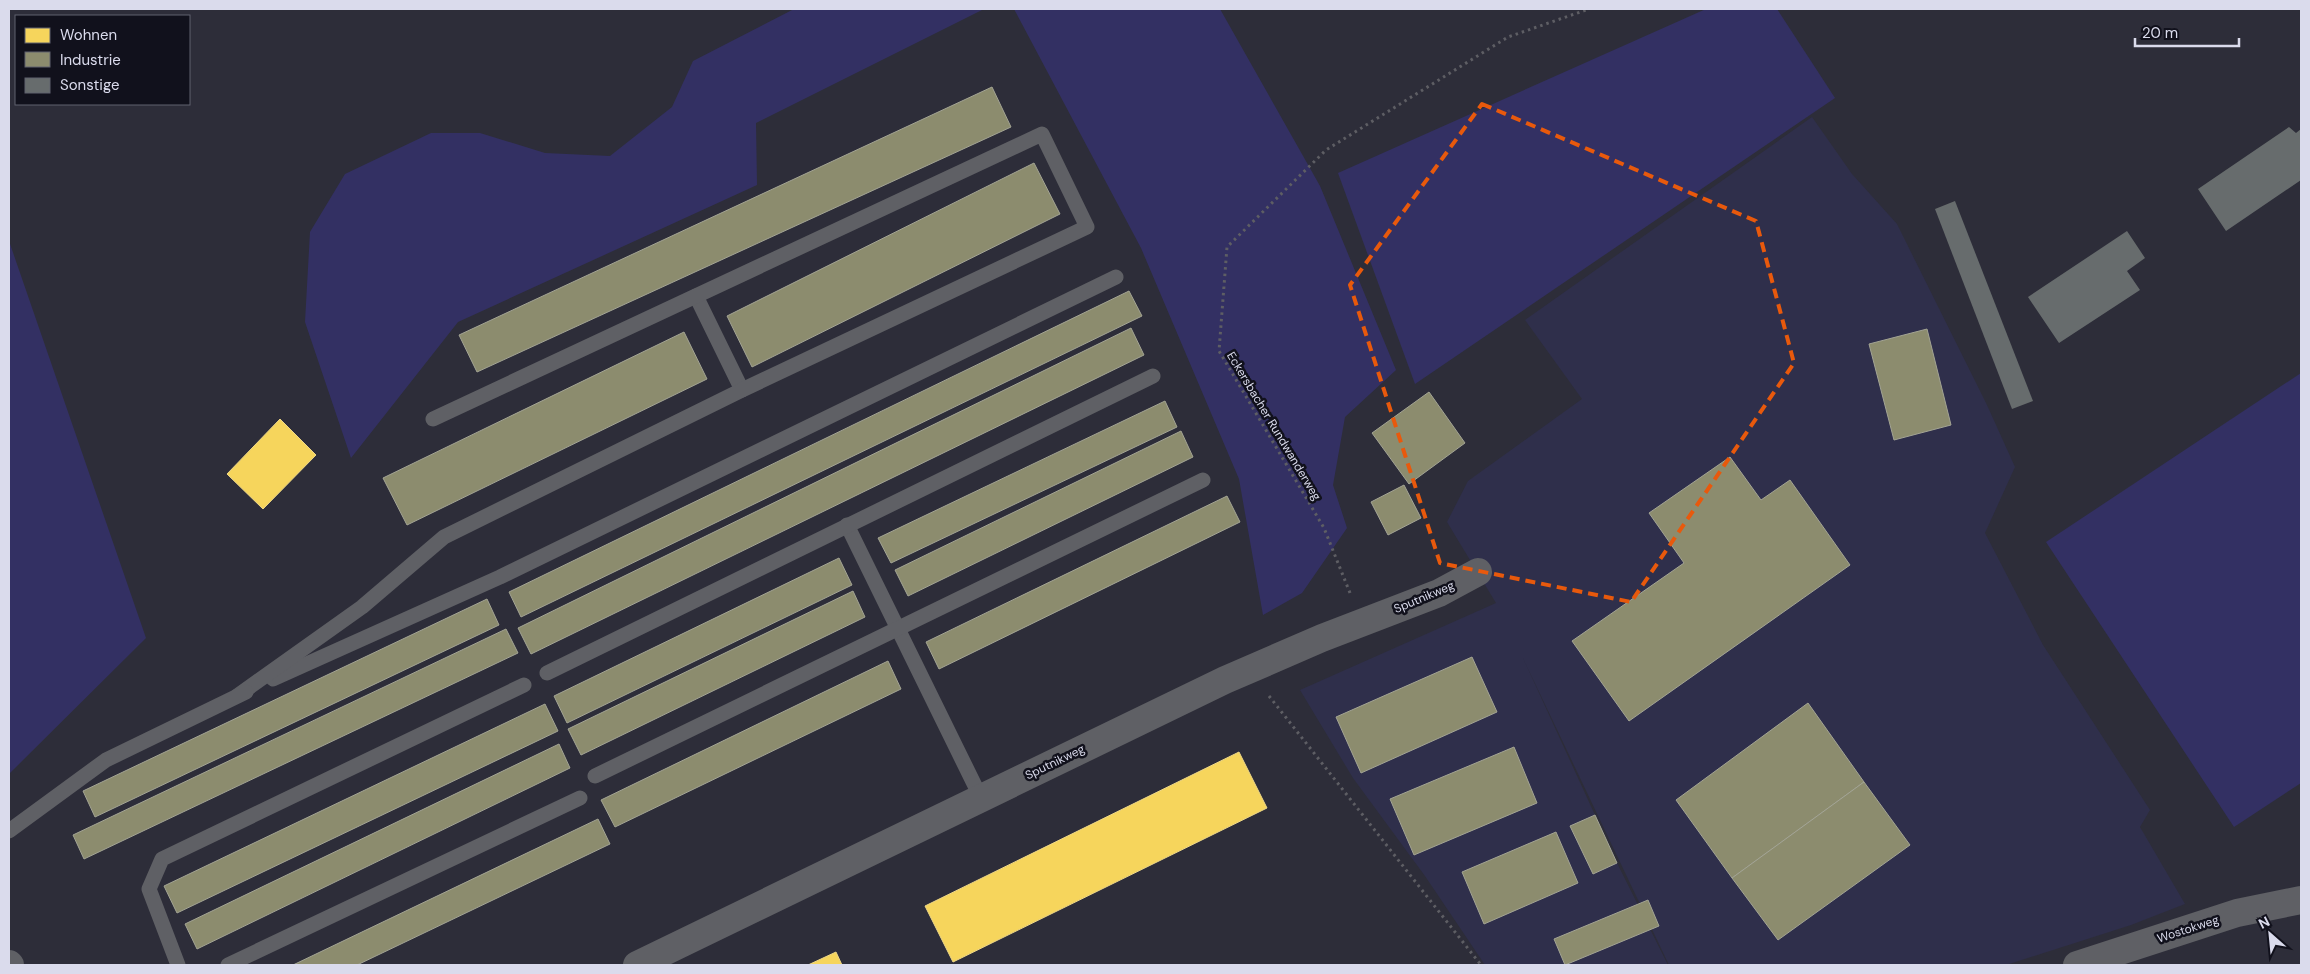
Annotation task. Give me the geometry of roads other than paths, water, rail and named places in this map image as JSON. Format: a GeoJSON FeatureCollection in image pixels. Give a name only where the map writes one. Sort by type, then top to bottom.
{"type":"FeatureCollection","features":[{"type":"Feature","properties":{"kind":"street","name":"Sputnikweg"},"geometry":{"type":"LineString","coordinates":[[637,965],[1252,668],[1440,593],[1478,572]]}},
{"type":"Feature","properties":{"kind":"street","name":"Wostokweg"},"geometry":{"type":"LineString","coordinates":[[2077,965],[2237,913],[2301,900]]}},
{"type":"Feature","properties":{"kind":"lane"},"geometry":{"type":"LineString","coordinates":[[237,696],[362,607],[444,537],[742,390],[1087,227],[1042,134],[433,419]]}},
{"type":"Feature","properties":{"kind":"lane"},"geometry":{"type":"LineString","coordinates":[[9,832],[106,760],[318,657],[500,577],[1116,277]]}},
{"type":"Feature","properties":{"kind":"lane"},"geometry":{"type":"LineString","coordinates":[[696,296],[742,390]]}},
{"type":"Feature","properties":{"kind":"lane"},"geometry":{"type":"LineString","coordinates":[[547,673],[847,524],[1153,376]]}},
{"type":"Feature","properties":{"kind":"lane"},"geometry":{"type":"LineString","coordinates":[[595,776],[1203,480]]}},
{"type":"Feature","properties":{"kind":"lane"},"geometry":{"type":"LineString","coordinates":[[847,524],[900,628],[981,798]]}},
{"type":"Feature","properties":{"kind":"lane"},"geometry":{"type":"LineString","coordinates":[[178,965],[149,889],[162,859],[524,684]]}},
{"type":"Feature","properties":{"kind":"lane"},"geometry":{"type":"LineString","coordinates":[[228,965],[580,798]]}}]}
